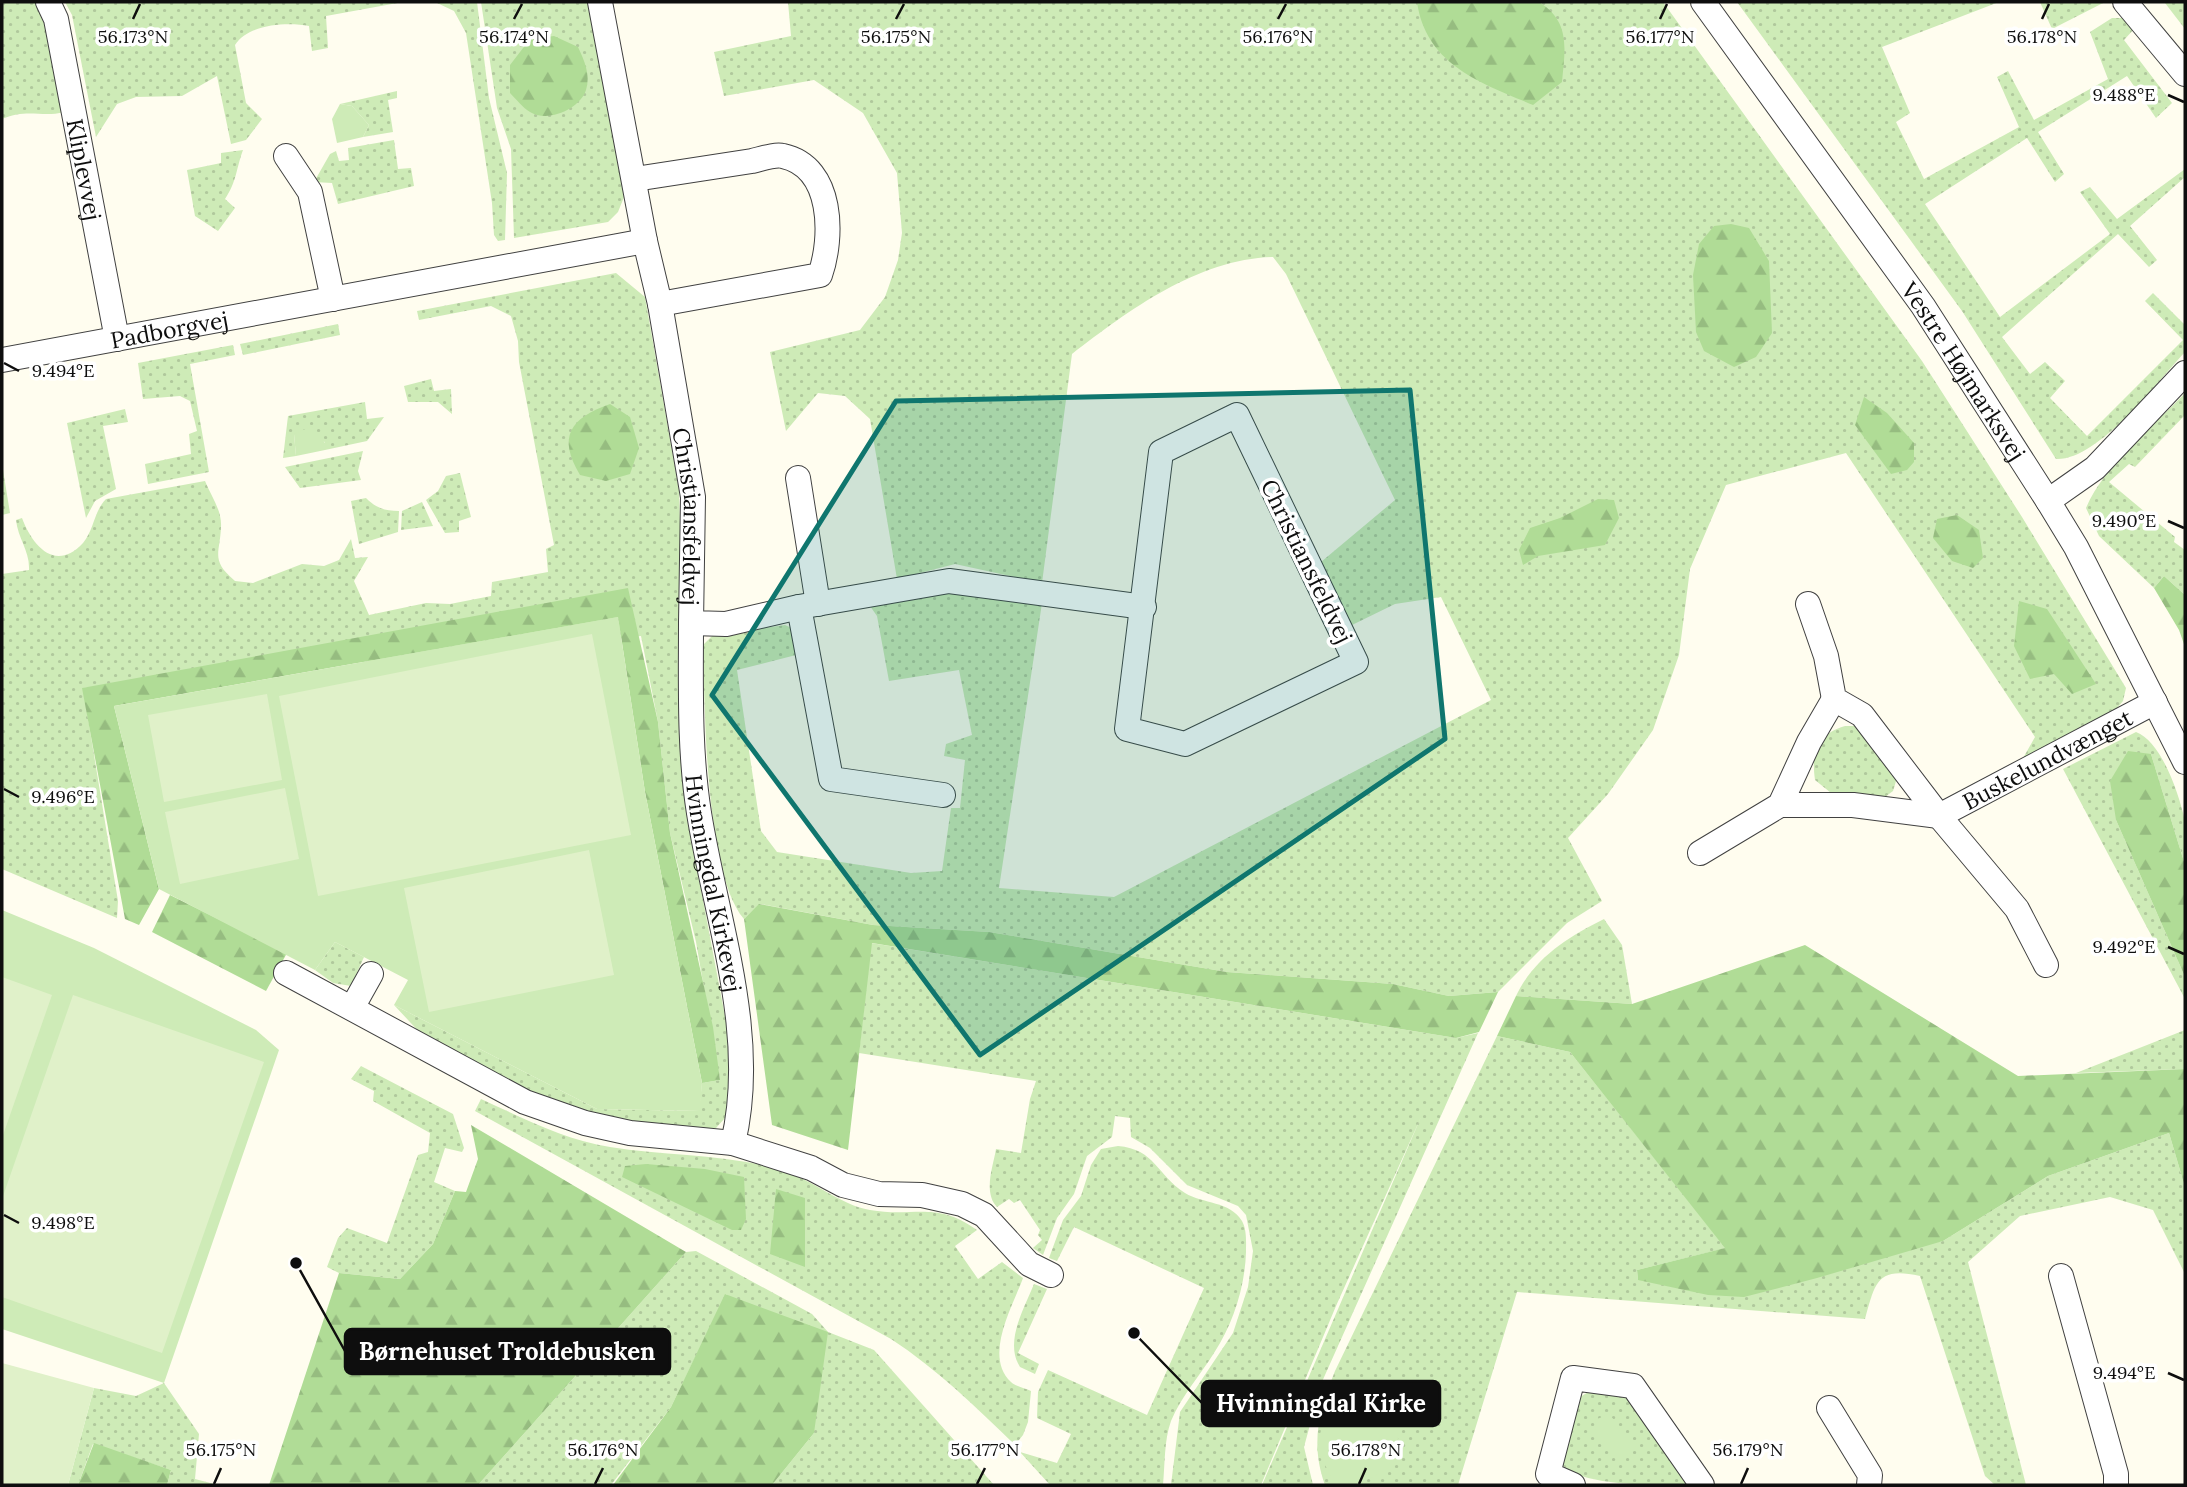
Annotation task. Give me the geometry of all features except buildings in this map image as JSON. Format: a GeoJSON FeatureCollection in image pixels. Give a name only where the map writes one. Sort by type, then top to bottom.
{"type":"FeatureCollection","features":[{"type":"Feature","properties":{"kind":"street","name":"Kliplevvej"},"geometry":{"type":"LineString","coordinates":[[48,2],[57,19],[117,339]]}},
{"type":"Feature","properties":{"kind":"street","name":"Christiansfeldvej"},"geometry":{"type":"LineString","coordinates":[[600,2],[645,242],[660,304],[693,497],[691,623],[726,624],[808,605],[949,581],[1144,607]]}},
{"type":"Feature","properties":{"kind":"street","name":"Vestre Højmarksvej"},"geometry":{"type":"LineString","coordinates":[[1703,2],[1923,306],[2048,501],[2076,547],[2185,762]]}},
{"type":"Feature","properties":{"kind":"street"},"geometry":{"type":"LineString","coordinates":[[2125,2],[2185,74]]}},
{"type":"Feature","properties":{"kind":"street"},"geometry":{"type":"LineString","coordinates":[[286,156],[310,192],[333,299]]}},
{"type":"Feature","properties":{"kind":"street"},"geometry":{"type":"LineString","coordinates":[[635,179],[783,156],[807,169],[822,190],[828,215],[829,237],[820,275],[660,304]]}},
{"type":"Feature","properties":{"kind":"street","name":"Padborgvej"},"geometry":{"type":"LineString","coordinates":[[3,355],[117,339],[645,242]]}},
{"type":"Feature","properties":{"kind":"street"},"geometry":{"type":"LineString","coordinates":[[2048,501],[2095,468],[2185,373]]}},
{"type":"Feature","properties":{"kind":"street","name":"Christiansfeldvej"},"geometry":{"type":"LineString","coordinates":[[1237,415],[1356,662],[1185,744],[1127,729],[1144,607],[1161,452],[1237,415]]}},
{"type":"Feature","properties":{"kind":"street"},"geometry":{"type":"LineString","coordinates":[[797,478],[808,605],[831,779],[943,794]]}},
{"type":"Feature","properties":{"kind":"street"},"geometry":{"type":"LineString","coordinates":[[1700,853],[1780,804],[1809,742],[1834,699],[1826,656],[1808,604]]}},
{"type":"Feature","properties":{"kind":"street","name":"Hvinningdal Kirkevej"},"geometry":{"type":"LineString","coordinates":[[691,623],[691,737],[699,812],[742,1048],[741,1109],[733,1143]]}},
{"type":"Feature","properties":{"kind":"street","name":"Buskelundvænget"},"geometry":{"type":"LineString","coordinates":[[1834,699],[1862,715],[1939,816],[2017,909],[2046,965]]}},
{"type":"Feature","properties":{"kind":"street","name":"Buskelundvænget"},"geometry":{"type":"LineString","coordinates":[[1780,804],[1853,805],[1939,816],[2155,702]]}},
{"type":"Feature","properties":{"kind":"street"},"geometry":{"type":"LineString","coordinates":[[286,973],[514,1097],[549,1111],[630,1133],[733,1143],[811,1168],[844,1185],[878,1194],[922,1195],[961,1203],[985,1215],[1029,1264],[1051,1275]]}},
{"type":"Feature","properties":{"kind":"street"},"geometry":{"type":"LineString","coordinates":[[352,1009],[371,974]]}},
{"type":"Feature","properties":{"kind":"street"},"geometry":{"type":"LineString","coordinates":[[2061,1276],[2116,1474],[2116,1485]]}},
{"type":"Feature","properties":{"kind":"street"},"geometry":{"type":"LineString","coordinates":[[1573,1485],[1548,1474],[1573,1378],[1633,1386],[1702,1485]]}},
{"type":"Feature","properties":{"kind":"street"},"geometry":{"type":"LineString","coordinates":[[1829,1408],[1870,1475],[1869,1485]]}},
{"type":"Feature","properties":{"kind":"highlighted area"},"geometry":{"type":"Polygon","coordinates":[[[1410,390],[1445,739],[980,1055],[712,695],[896,401],[1410,390]]]}},
{"type":"Feature","properties":{"kind":"green space"},"geometry":{"type":"Polygon","coordinates":[[[2,2],[39,2],[47,17],[64,112],[20,114],[2,119],[2,2]]]}},
{"type":"Feature","properties":{"kind":"green space"},"geometry":{"type":"Polygon","coordinates":[[[65,2],[403,2],[326,16],[328,48],[312,51],[309,26],[269,26],[241,38],[235,45],[246,103],[262,119],[246,140],[231,144],[217,76],[182,96],[136,97],[117,104],[96,137],[72,15],[65,2]]]}},
{"type":"Feature","properties":{"kind":"green space"},"geometry":{"type":"Polygon","coordinates":[[[435,2],[477,2],[489,98],[507,173],[505,240],[498,241],[494,235],[492,203],[466,33],[454,11],[435,2]]]}},
{"type":"Feature","properties":{"kind":"green space"},"geometry":{"type":"Polygon","coordinates":[[[481,2],[589,2],[624,197],[618,212],[608,222],[514,238],[511,149],[497,108],[481,2]]]}},
{"type":"Feature","properties":{"kind":"green space"},"geometry":{"type":"Polygon","coordinates":[[[788,2],[1663,2],[1922,361],[2022,517],[2126,688],[2123,701],[2112,714],[2022,760],[2035,737],[1846,453],[1726,485],[1690,569],[1679,655],[1653,730],[1608,794],[1568,838],[1602,901],[1567,923],[1498,992],[1449,996],[1393,984],[1227,972],[989,932],[873,925],[760,904],[744,919],[731,897],[721,866],[714,829],[707,748],[703,645],[713,635],[785,625],[796,630],[796,655],[737,670],[761,831],[777,852],[911,873],[942,871],[951,808],[960,808],[965,760],[944,756],[946,744],[972,735],[959,670],[889,681],[877,616],[870,606],[953,591],[1042,603],[999,888],[1114,897],[1491,700],[1441,597],[1395,604],[1352,625],[1321,562],[1395,500],[1286,274],[1273,257],[1245,260],[1191,277],[1141,304],[1072,354],[1042,583],[955,564],[897,579],[870,419],[845,396],[818,393],[786,431],[770,352],[860,330],[885,297],[898,260],[902,233],[897,173],[863,113],[814,80],[724,96],[714,52],[791,36],[788,2]]]}},
{"type":"Feature","properties":{"kind":"green space"},"geometry":{"type":"Polygon","coordinates":[[[1417,2],[1539,2],[1557,18],[1564,37],[1562,82],[1533,105],[1476,79],[1459,69],[1432,42],[1422,24],[1417,2]]]}},
{"type":"Feature","properties":{"kind":"green space"},"geometry":{"type":"Polygon","coordinates":[[[1737,2],[1999,2],[1882,47],[1910,113],[1896,122],[1924,179],[2019,127],[1997,77],[2008,71],[2034,120],[2108,79],[2090,32],[2112,18],[2123,18],[2135,28],[2124,40],[2172,103],[2156,118],[2127,76],[2038,132],[2064,174],[2055,182],[2027,138],[1925,204],[2000,317],[2110,234],[2080,192],[2090,187],[2117,219],[2185,169],[2185,177],[2130,226],[2157,260],[2149,267],[2118,234],[2002,337],[2030,374],[2045,362],[2065,381],[2050,398],[2087,436],[2183,340],[2145,301],[2153,293],[2185,325],[2185,352],[2143,400],[2108,434],[2072,456],[2056,459],[1962,311],[1737,2]]]}},
{"type":"Feature","properties":{"kind":"green space"},"geometry":{"type":"Polygon","coordinates":[[[2040,2],[2105,2],[2052,29],[2040,2]]]}},
{"type":"Feature","properties":{"kind":"green space"},"geometry":{"type":"Polygon","coordinates":[[[2185,2],[2185,29],[2165,3],[2185,2]]]}},
{"type":"Feature","properties":{"kind":"green space"},"geometry":{"type":"Polygon","coordinates":[[[554,36],[578,47],[586,68],[586,90],[583,97],[570,108],[554,115],[537,115],[525,108],[510,93],[510,65],[530,39],[554,36]]]}},
{"type":"Feature","properties":{"kind":"green space"},"geometry":{"type":"Polygon","coordinates":[[[397,91],[397,98],[388,100],[393,132],[363,137],[369,125],[352,106],[340,104],[397,91]]]}},
{"type":"Feature","properties":{"kind":"green space"},"geometry":{"type":"Polygon","coordinates":[[[340,104],[352,106],[369,125],[363,137],[337,143],[332,119],[340,104]]]}},
{"type":"Feature","properties":{"kind":"green space"},"geometry":{"type":"Polygon","coordinates":[[[394,140],[398,169],[411,168],[414,186],[338,204],[332,183],[314,182],[330,154],[336,151],[339,161],[349,160],[348,148],[394,140]]]}},
{"type":"Feature","properties":{"kind":"green space"},"geometry":{"type":"Polygon","coordinates":[[[243,150],[234,181],[225,199],[235,208],[218,231],[195,216],[187,170],[221,163],[221,153],[243,150]]]}},
{"type":"Feature","properties":{"kind":"green space"},"geometry":{"type":"Polygon","coordinates":[[[1731,224],[1749,228],[1769,261],[1772,333],[1756,357],[1734,367],[1704,351],[1696,332],[1693,275],[1699,244],[1714,226],[1731,224]]]}},
{"type":"Feature","properties":{"kind":"green space"},"geometry":{"type":"Polygon","coordinates":[[[616,273],[645,297],[679,490],[689,826],[731,1048],[730,1106],[725,1118],[716,1128],[703,1131],[625,1122],[545,1100],[423,1036],[394,1005],[597,1109],[699,1111],[702,1083],[720,1080],[696,942],[670,833],[658,722],[641,636],[83,688],[118,901],[117,918],[2,869],[2,574],[29,570],[28,557],[16,520],[22,518],[38,546],[46,552],[63,556],[83,543],[106,499],[205,481],[221,521],[219,562],[235,581],[253,583],[302,564],[324,566],[339,560],[351,539],[355,558],[368,557],[354,581],[369,615],[426,603],[450,604],[491,596],[492,582],[548,572],[546,549],[554,545],[519,362],[518,341],[511,316],[491,306],[419,320],[417,311],[616,273]]]}},
{"type":"Feature","properties":{"kind":"green space"},"geometry":{"type":"Polygon","coordinates":[[[338,324],[340,335],[243,355],[240,344],[338,324]]]}},
{"type":"Feature","properties":{"kind":"green space"},"geometry":{"type":"Polygon","coordinates":[[[233,345],[235,355],[190,364],[209,472],[148,484],[145,464],[191,454],[189,434],[197,431],[190,401],[180,396],[143,399],[138,363],[233,345]]]}},
{"type":"Feature","properties":{"kind":"green space"},"geometry":{"type":"Polygon","coordinates":[[[431,379],[434,391],[451,389],[452,414],[438,402],[408,402],[404,386],[431,379]]]}},
{"type":"Feature","properties":{"kind":"green space"},"geometry":{"type":"Polygon","coordinates":[[[2185,393],[2185,415],[2135,467],[2129,464],[2109,482],[2175,537],[2174,542],[2185,550],[2185,595],[2164,576],[2154,588],[2099,536],[2086,508],[2094,492],[2117,462],[2185,393]]]}},
{"type":"Feature","properties":{"kind":"green space"},"geometry":{"type":"Polygon","coordinates":[[[1864,397],[1887,413],[1914,443],[1914,462],[1907,470],[1891,474],[1855,425],[1864,397]]]}},
{"type":"Feature","properties":{"kind":"green space"},"geometry":{"type":"Polygon","coordinates":[[[365,402],[367,419],[384,417],[367,441],[325,450],[325,442],[294,434],[296,456],[283,458],[288,416],[365,402]]]}},
{"type":"Feature","properties":{"kind":"green space"},"geometry":{"type":"Polygon","coordinates":[[[610,404],[630,417],[639,448],[630,474],[606,481],[580,475],[569,450],[569,440],[571,430],[577,423],[610,404]]]}},
{"type":"Feature","properties":{"kind":"green space"},"geometry":{"type":"Polygon","coordinates":[[[125,409],[128,422],[103,426],[116,489],[95,501],[86,518],[67,423],[125,409]]]}},
{"type":"Feature","properties":{"kind":"green space"},"geometry":{"type":"Polygon","coordinates":[[[312,426],[325,443],[325,450],[296,456],[294,434],[312,426]]]}},
{"type":"Feature","properties":{"kind":"green space"},"geometry":{"type":"Polygon","coordinates":[[[363,451],[358,471],[361,480],[300,488],[285,467],[363,451]]]}},
{"type":"Feature","properties":{"kind":"green space"},"geometry":{"type":"Polygon","coordinates":[[[2,464],[10,513],[2,515],[2,464]]]}},
{"type":"Feature","properties":{"kind":"green space"},"geometry":{"type":"Polygon","coordinates":[[[460,473],[471,517],[459,521],[459,532],[445,533],[426,500],[438,491],[446,476],[460,473]]]}},
{"type":"Feature","properties":{"kind":"green space"},"geometry":{"type":"Polygon","coordinates":[[[366,498],[381,508],[399,511],[398,532],[359,544],[351,501],[366,498]]]}},
{"type":"Feature","properties":{"kind":"green space"},"geometry":{"type":"Polygon","coordinates":[[[1598,499],[1614,500],[1619,518],[1605,545],[1538,556],[1523,565],[1519,550],[1530,528],[1560,518],[1598,499]]]}},
{"type":"Feature","properties":{"kind":"green space"},"geometry":{"type":"Polygon","coordinates":[[[422,502],[433,526],[401,530],[402,511],[422,502]]]}},
{"type":"Feature","properties":{"kind":"green space"},"geometry":{"type":"Polygon","coordinates":[[[1957,515],[1979,530],[1983,558],[1973,568],[1952,561],[1933,538],[1937,519],[1957,515]]]}},
{"type":"Feature","properties":{"kind":"green space"},"geometry":{"type":"Polygon","coordinates":[[[2164,576],[2185,595],[2185,647],[2179,630],[2154,588],[2164,576]]]}},
{"type":"Feature","properties":{"kind":"green space"},"geometry":{"type":"Polygon","coordinates":[[[628,588],[658,722],[670,833],[713,1027],[720,1080],[702,1083],[645,792],[618,617],[114,706],[159,889],[139,925],[125,919],[82,688],[628,588]]]}},
{"type":"Feature","properties":{"kind":"green space"},"geometry":{"type":"Polygon","coordinates":[[[2019,601],[2047,609],[2096,684],[2072,694],[2054,674],[2030,679],[2014,646],[2019,601]]]}},
{"type":"Feature","properties":{"kind":"green space"},"geometry":{"type":"Polygon","coordinates":[[[618,617],[645,792],[702,1083],[700,1111],[597,1109],[394,1005],[408,980],[335,942],[315,970],[159,889],[114,706],[618,617]]]}},
{"type":"Feature","properties":{"kind":"green space"},"geometry":{"type":"Polygon","coordinates":[[[592,634],[631,835],[318,896],[279,696],[592,634]]]}},
{"type":"Feature","properties":{"kind":"green space"},"geometry":{"type":"Polygon","coordinates":[[[267,694],[282,780],[164,802],[148,715],[267,694]]]}},
{"type":"Feature","properties":{"kind":"green space"},"geometry":{"type":"Polygon","coordinates":[[[1845,726],[1856,726],[1897,778],[1893,791],[1885,797],[1836,797],[1815,780],[1814,761],[1818,746],[1828,734],[1845,726]]]}},
{"type":"Feature","properties":{"kind":"green space"},"geometry":{"type":"Polygon","coordinates":[[[2136,732],[2154,746],[2174,784],[2185,821],[2185,865],[2151,754],[2116,820],[2185,977],[2185,999],[2063,769],[2136,732]]]}},
{"type":"Feature","properties":{"kind":"green space"},"geometry":{"type":"Polygon","coordinates":[[[2128,751],[2151,754],[2185,865],[2185,977],[2116,820],[2110,781],[2128,751]]]}},
{"type":"Feature","properties":{"kind":"green space"},"geometry":{"type":"Polygon","coordinates":[[[285,788],[299,859],[180,884],[165,812],[285,788]]]}},
{"type":"Feature","properties":{"kind":"green space"},"geometry":{"type":"Polygon","coordinates":[[[589,850],[614,975],[429,1012],[404,888],[589,850]]]}},
{"type":"Feature","properties":{"kind":"green space"},"geometry":{"type":"Polygon","coordinates":[[[170,895],[287,953],[266,991],[152,932],[170,895]]]}},
{"type":"Feature","properties":{"kind":"green space"},"geometry":{"type":"Polygon","coordinates":[[[759,904],[873,925],[989,932],[1227,972],[1393,984],[1449,996],[1498,992],[1479,1032],[1456,1038],[872,943],[848,1150],[772,1125],[744,919],[759,904]]]}},
{"type":"Feature","properties":{"kind":"green space"},"geometry":{"type":"Polygon","coordinates":[[[2,910],[94,948],[256,1030],[279,1050],[164,1383],[2,1329],[2,910]]]}},
{"type":"Feature","properties":{"kind":"green space"},"geometry":{"type":"Polygon","coordinates":[[[1604,919],[1622,945],[1632,1004],[1516,996],[1532,970],[1553,950],[1604,919]]]}},
{"type":"Feature","properties":{"kind":"green space"},"geometry":{"type":"Polygon","coordinates":[[[335,942],[364,957],[351,986],[333,983],[315,970],[335,942]]]}},
{"type":"Feature","properties":{"kind":"green space"},"geometry":{"type":"Polygon","coordinates":[[[871,943],[1456,1038],[1478,1033],[1321,1384],[1304,1447],[1313,1485],[1262,1485],[1421,1117],[1336,1306],[1261,1485],[1171,1485],[1180,1412],[1233,1333],[1248,1287],[1253,1251],[1246,1215],[1238,1206],[1187,1185],[1150,1148],[1131,1137],[1130,1118],[1115,1116],[1112,1137],[1087,1156],[1074,1194],[1057,1218],[1043,1255],[1033,1248],[1042,1240],[1038,1235],[1040,1230],[1020,1200],[1014,1203],[1009,1199],[997,1207],[990,1187],[996,1149],[1021,1153],[1030,1099],[1036,1081],[859,1053],[871,943]]]}},
{"type":"Feature","properties":{"kind":"green space"},"geometry":{"type":"Polygon","coordinates":[[[1805,945],[2018,1076],[2185,1069],[2185,1187],[2169,1133],[2048,1176],[1943,1241],[1817,1278],[1744,1297],[1708,1295],[1638,1280],[1637,1270],[1725,1248],[1570,1052],[1497,1036],[1516,996],[1632,1004],[1805,945]]]}},
{"type":"Feature","properties":{"kind":"green space"},"geometry":{"type":"Polygon","coordinates":[[[2,977],[52,995],[2,1138],[2,977]]]}},
{"type":"Feature","properties":{"kind":"green space"},"geometry":{"type":"Polygon","coordinates":[[[73,995],[264,1062],[162,1353],[2,1297],[2,1199],[73,995]]]}},
{"type":"Feature","properties":{"kind":"green space"},"geometry":{"type":"Polygon","coordinates":[[[2185,1030],[2185,1069],[2076,1073],[2185,1030]]]}},
{"type":"Feature","properties":{"kind":"green space"},"geometry":{"type":"Polygon","coordinates":[[[1497,1036],[1570,1052],[1726,1248],[1637,1270],[1638,1280],[1943,1241],[2048,1176],[2169,1133],[2185,1187],[2185,1274],[2153,1210],[2110,1197],[2020,1216],[1968,1262],[2026,1485],[1995,1485],[1985,1476],[1920,1276],[1895,1273],[1880,1280],[1875,1287],[1865,1319],[1517,1292],[1458,1485],[1325,1485],[1320,1470],[1317,1441],[1329,1386],[1497,1036]]]}},
{"type":"Feature","properties":{"kind":"green space"},"geometry":{"type":"Polygon","coordinates":[[[361,1066],[453,1114],[464,1148],[462,1152],[445,1148],[434,1182],[455,1191],[433,1244],[400,1279],[339,1273],[327,1267],[338,1238],[347,1228],[387,1243],[418,1155],[428,1152],[430,1133],[373,1101],[374,1091],[351,1079],[361,1066]]]}},
{"type":"Feature","properties":{"kind":"green space"},"geometry":{"type":"Polygon","coordinates":[[[481,1099],[544,1128],[593,1144],[758,1164],[791,1173],[859,1207],[886,1212],[949,1215],[977,1230],[955,1246],[978,1279],[1002,1262],[1023,1278],[1007,1316],[1000,1345],[1000,1359],[1003,1371],[1011,1382],[1031,1391],[1028,1422],[1023,1435],[1015,1445],[940,1376],[891,1339],[475,1111],[481,1099]]]}},
{"type":"Feature","properties":{"kind":"green space"},"geometry":{"type":"Polygon","coordinates":[[[471,1125],[686,1252],[478,1485],[269,1485],[339,1273],[400,1279],[433,1244],[455,1191],[466,1192],[478,1159],[471,1125]]]}},
{"type":"Feature","properties":{"kind":"green space"},"geometry":{"type":"Polygon","coordinates":[[[1118,1146],[1130,1148],[1148,1157],[1185,1193],[1223,1206],[1237,1215],[1244,1225],[1246,1236],[1243,1278],[1237,1305],[1227,1330],[1171,1421],[1166,1444],[1163,1485],[1050,1485],[1020,1452],[1057,1463],[1071,1434],[1037,1418],[1038,1392],[1048,1370],[1147,1415],[1204,1288],[1074,1227],[1057,1261],[1049,1258],[1063,1220],[1081,1196],[1091,1165],[1101,1149],[1118,1146]]]}},
{"type":"Feature","properties":{"kind":"green space"},"geometry":{"type":"Polygon","coordinates":[[[646,1164],[705,1169],[744,1177],[746,1219],[741,1230],[732,1230],[622,1177],[625,1166],[646,1164]]]}},
{"type":"Feature","properties":{"kind":"green space"},"geometry":{"type":"Polygon","coordinates":[[[776,1189],[805,1198],[805,1267],[770,1254],[776,1189]]]}},
{"type":"Feature","properties":{"kind":"green space"},"geometry":{"type":"Polygon","coordinates":[[[696,1251],[812,1314],[828,1332],[874,1350],[994,1485],[772,1485],[814,1433],[726,1294],[671,1407],[611,1485],[478,1485],[686,1252],[696,1251]]]}},
{"type":"Feature","properties":{"kind":"green space"},"geometry":{"type":"Polygon","coordinates":[[[1034,1284],[1047,1289],[1018,1353],[1039,1364],[1035,1374],[1020,1367],[1014,1347],[1017,1325],[1034,1284]]]}},
{"type":"Feature","properties":{"kind":"green space"},"geometry":{"type":"Polygon","coordinates":[[[725,1294],[828,1332],[814,1433],[772,1485],[613,1485],[671,1407],[725,1294]]]}},
{"type":"Feature","properties":{"kind":"green space"},"geometry":{"type":"Polygon","coordinates":[[[2,1363],[94,1388],[68,1485],[2,1485],[2,1363]]]}},
{"type":"Feature","properties":{"kind":"green space"},"geometry":{"type":"Polygon","coordinates":[[[1359,1377],[1374,1387],[1391,1411],[1397,1429],[1396,1450],[1392,1460],[1377,1475],[1357,1482],[1334,1482],[1317,1450],[1322,1425],[1347,1381],[1359,1377]]]}},
{"type":"Feature","properties":{"kind":"green space"},"geometry":{"type":"Polygon","coordinates":[[[164,1383],[199,1434],[195,1479],[218,1485],[167,1485],[171,1470],[93,1444],[78,1485],[68,1485],[94,1388],[136,1396],[164,1383]]]}},
{"type":"Feature","properties":{"kind":"green space"},"geometry":{"type":"Polygon","coordinates":[[[1590,1391],[1623,1394],[1629,1399],[1692,1485],[1603,1481],[1572,1472],[1562,1465],[1580,1397],[1590,1391]]]}},
{"type":"Feature","properties":{"kind":"green space"},"geometry":{"type":"Polygon","coordinates":[[[1609,1414],[1636,1446],[1623,1460],[1596,1432],[1595,1420],[1609,1414]]]}},
{"type":"Feature","properties":{"kind":"green space"},"geometry":{"type":"Polygon","coordinates":[[[94,1443],[171,1470],[167,1485],[78,1485],[94,1443]]]}},
{"type":"Feature","properties":{"kind":"place","name":"Børnehuset Troldebusken"},"geometry":{"type":"Point","coordinates":[296,1263]}},
{"type":"Feature","properties":{"kind":"place","name":"Hvinningdal Kirke"},"geometry":{"type":"Point","coordinates":[1134,1333]}}]}
